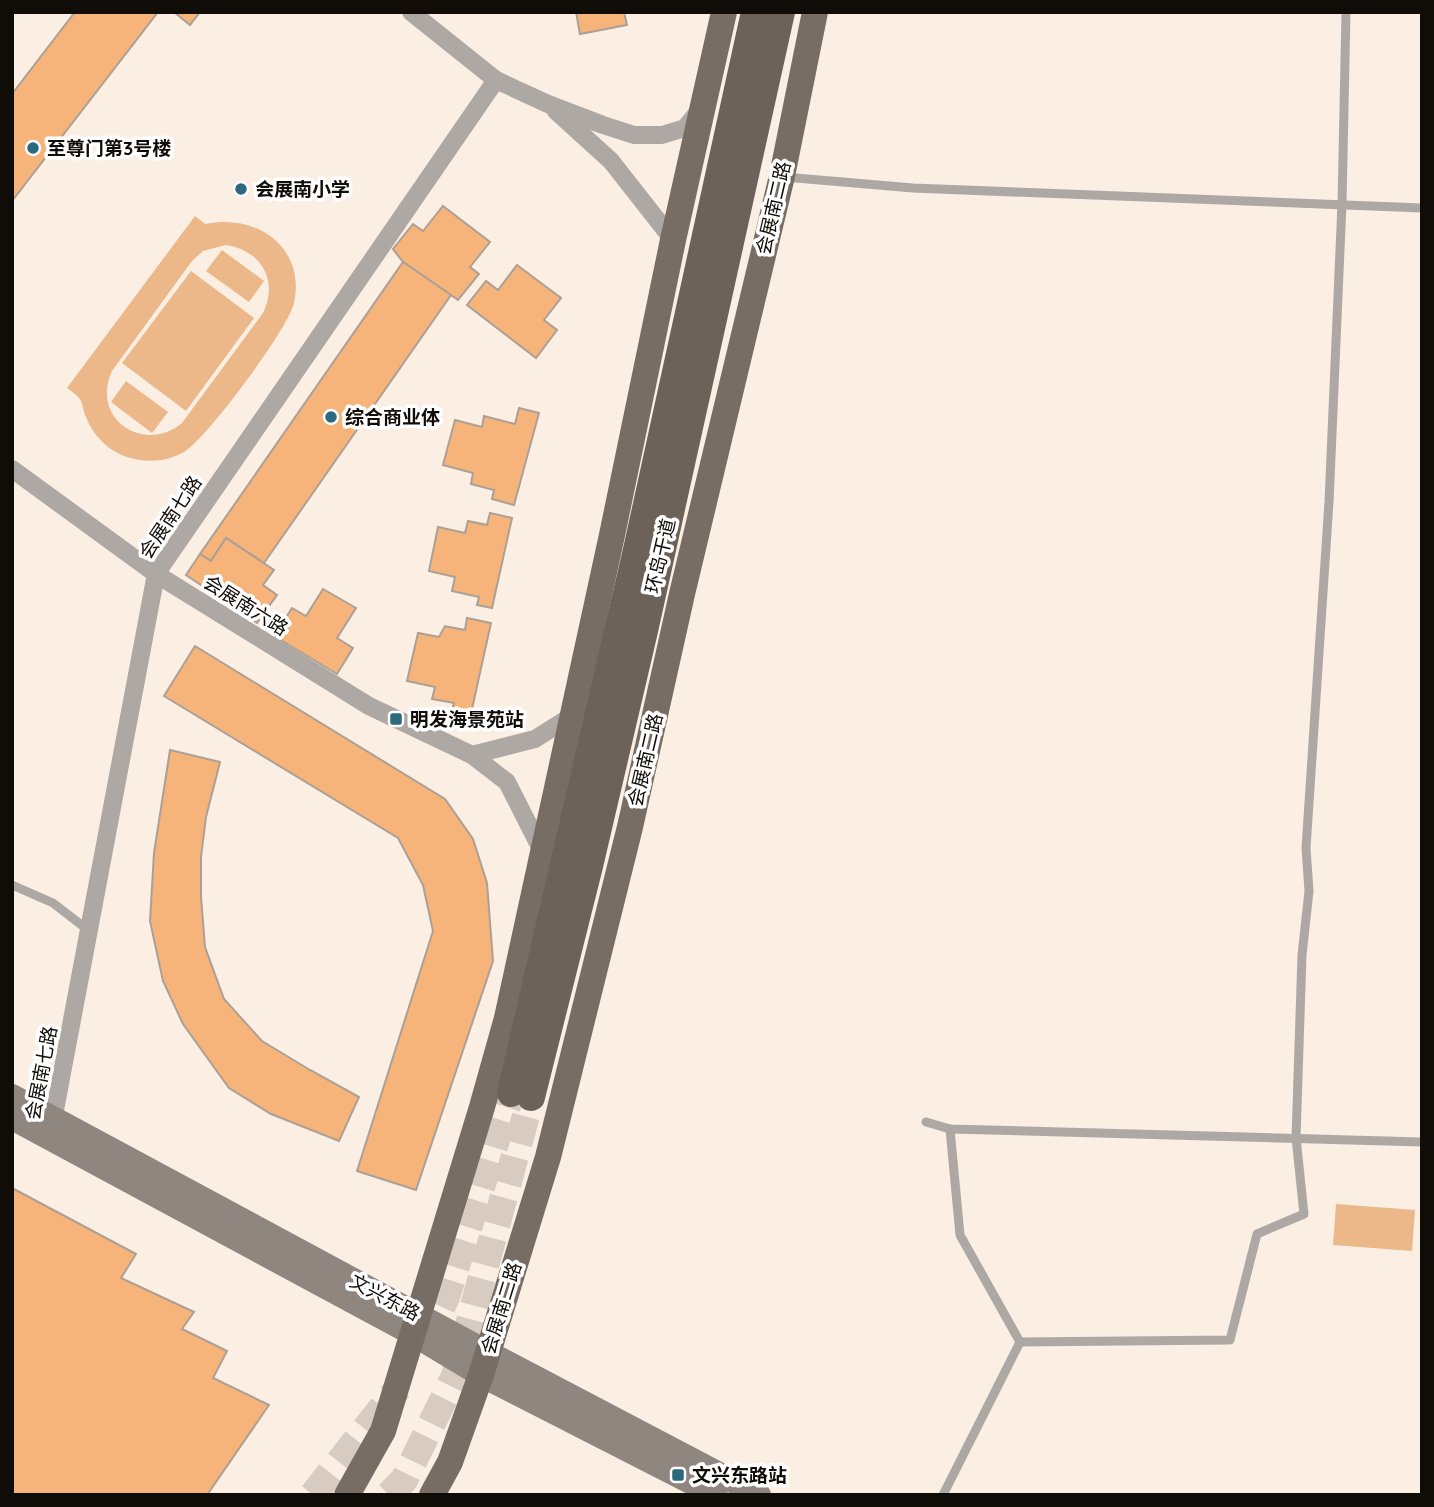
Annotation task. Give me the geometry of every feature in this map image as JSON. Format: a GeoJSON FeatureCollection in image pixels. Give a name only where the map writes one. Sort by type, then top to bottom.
{"type":"FeatureCollection","features":[{"type":"Feature","properties":{"kind":"highway","name":"环岛干道"},"geometry":{"type":"LineString","coordinates":[[755,12],[521,1095],[589,866],[781,12]]}},
{"type":"Feature","properties":{"kind":"main road"},"geometry":{"type":"LineString","coordinates":[[347,1495],[383,1430],[507,1018],[724,12]]}},
{"type":"Feature","properties":{"kind":"main road","name":"会展南二路"},"geometry":{"type":"LineString","coordinates":[[432,1495],[450,1462],[484,1363],[555,1130],[630,827],[685,580],[782,177],[815,12]]}},
{"type":"Feature","properties":{"kind":"main road","name":"文兴东路"},"geometry":{"type":"LineString","coordinates":[[12,1097],[52,1128],[414,1324],[716,1495]]}},
{"type":"Feature","properties":{"kind":"main road","name":"文兴东路"},"geometry":{"type":"LineString","coordinates":[[12,1118],[52,1128]]}},
{"type":"Feature","properties":{"kind":"main road","name":"文兴东路"},"geometry":{"type":"LineString","coordinates":[[484,1363],[759,1495]]}},
{"type":"Feature","properties":{"kind":"street"},"geometry":{"type":"LineString","coordinates":[[411,12],[496,80],[548,104],[634,135],[662,135],[685,128],[702,107]]}},
{"type":"Feature","properties":{"kind":"street","name":"会展南七路"},"geometry":{"type":"LineString","coordinates":[[52,1128],[156,574],[496,80]]}},
{"type":"Feature","properties":{"kind":"street"},"geometry":{"type":"LineString","coordinates":[[548,104],[611,161],[673,240]]}},
{"type":"Feature","properties":{"kind":"street","name":"会展南六路"},"geometry":{"type":"LineString","coordinates":[[12,469],[156,574],[369,706],[471,755],[507,782],[543,853]]}},
{"type":"Feature","properties":{"kind":"street"},"geometry":{"type":"LineString","coordinates":[[471,755],[535,739],[573,715]]}},
{"type":"Feature","properties":{"kind":"lane"},"geometry":{"type":"LineString","coordinates":[[1020,1342],[1230,1340],[1257,1234],[1304,1214],[1296,1138],[1302,955],[1309,891],[1306,848],[1329,502],[1342,204],[1346,12]]}},
{"type":"Feature","properties":{"kind":"lane"},"geometry":{"type":"LineString","coordinates":[[782,177],[913,188],[1422,208]]}},
{"type":"Feature","properties":{"kind":"lane"},"geometry":{"type":"LineString","coordinates":[[12,885],[53,904],[89,930]]}},
{"type":"Feature","properties":{"kind":"lane"},"geometry":{"type":"LineString","coordinates":[[926,1122],[950,1129],[1422,1142]]}},
{"type":"Feature","properties":{"kind":"lane"},"geometry":{"type":"LineString","coordinates":[[950,1129],[960,1236],[1020,1342]]}},
{"type":"Feature","properties":{"kind":"lane"},"geometry":{"type":"LineString","coordinates":[[943,1495],[1020,1342]]}},
{"type":"Feature","properties":{"kind":"shaded area"},"geometry":{"type":"Polygon","coordinates":[[[195,216],[205,224],[224,222],[259,229],[285,250],[296,283],[294,303],[289,316],[263,358],[227,406],[184,452],[164,460],[149,461],[127,457],[114,451],[97,436],[89,424],[80,400],[67,388],[195,216]],[[226,245],[203,251],[192,261],[112,371],[107,388],[108,403],[114,417],[124,427],[137,433],[152,435],[167,432],[182,423],[263,313],[269,290],[268,279],[257,260],[238,248],[226,245]]]}},
{"type":"Feature","properties":{"kind":"shaded area"},"geometry":{"type":"Polygon","coordinates":[[[222,250],[264,281],[249,302],[206,271],[222,250]]]}},
{"type":"Feature","properties":{"kind":"shaded area"},"geometry":{"type":"Polygon","coordinates":[[[191,271],[254,318],[186,411],[122,363],[191,271]]]}},
{"type":"Feature","properties":{"kind":"shaded area"},"geometry":{"type":"Polygon","coordinates":[[[126,381],[168,412],[152,433],[111,402],[126,381]]]}},
{"type":"Feature","properties":{"kind":"shaded area"},"geometry":{"type":"Polygon","coordinates":[[[1336,1204],[1415,1210],[1412,1251],[1333,1245],[1336,1204]]]}},
{"type":"Feature","properties":{"kind":"building","name":"至尊门第3号楼"},"geometry":{"type":"Polygon","coordinates":[[[75,12],[158,12],[12,201],[12,94],[75,12]]]}},
{"type":"Feature","properties":{"kind":"building"},"geometry":{"type":"Polygon","coordinates":[[[174,12],[200,12],[190,25],[174,12]]]}},
{"type":"Feature","properties":{"kind":"building"},"geometry":{"type":"Polygon","coordinates":[[[576,12],[624,12],[627,25],[580,34],[576,12]]]}},
{"type":"Feature","properties":{"kind":"building"},"geometry":{"type":"Polygon","coordinates":[[[443,206],[490,242],[470,267],[479,274],[458,300],[403,262],[393,249],[413,224],[423,231],[443,206]]]}},
{"type":"Feature","properties":{"kind":"building","name":"综合商业体"},"geometry":{"type":"Polygon","coordinates":[[[403,262],[451,295],[264,563],[226,538],[211,561],[200,554],[403,262]]]}},
{"type":"Feature","properties":{"kind":"building"},"geometry":{"type":"Polygon","coordinates":[[[517,265],[561,298],[544,320],[557,330],[536,358],[467,305],[486,281],[498,290],[517,265]]]}},
{"type":"Feature","properties":{"kind":"building"},"geometry":{"type":"Polygon","coordinates":[[[519,408],[539,413],[514,505],[492,499],[494,490],[471,484],[473,473],[443,465],[455,420],[482,427],[484,416],[515,424],[519,408]]]}},
{"type":"Feature","properties":{"kind":"building"},"geometry":{"type":"Polygon","coordinates":[[[490,513],[512,518],[492,608],[477,605],[479,597],[452,591],[455,577],[429,571],[438,527],[465,533],[468,521],[487,525],[490,513]]]}},
{"type":"Feature","properties":{"kind":"building"},"geometry":{"type":"Polygon","coordinates":[[[226,538],[274,570],[263,585],[277,595],[257,623],[186,575],[200,554],[211,561],[226,538]]]}},
{"type":"Feature","properties":{"kind":"building"},"geometry":{"type":"Polygon","coordinates":[[[323,589],[356,608],[337,638],[353,648],[337,674],[274,636],[292,608],[306,616],[323,589]]]}},
{"type":"Feature","properties":{"kind":"building"},"geometry":{"type":"Polygon","coordinates":[[[467,618],[491,623],[470,718],[451,714],[454,703],[432,699],[435,687],[407,681],[418,633],[439,637],[445,626],[465,630],[467,618]]]}},
{"type":"Feature","properties":{"kind":"building"},"geometry":{"type":"Polygon","coordinates":[[[195,646],[445,799],[473,839],[487,883],[493,961],[416,1190],[357,1171],[433,931],[423,885],[398,838],[164,696],[195,646]]]}},
{"type":"Feature","properties":{"kind":"building"},"geometry":{"type":"Polygon","coordinates":[[[170,750],[220,762],[206,817],[201,857],[201,897],[205,947],[224,999],[262,1041],[359,1097],[339,1141],[271,1114],[229,1088],[183,1024],[163,981],[150,921],[154,853],[170,750]]]}},
{"type":"Feature","properties":{"kind":"building"},"geometry":{"type":"Polygon","coordinates":[[[12,1188],[136,1254],[121,1278],[194,1312],[182,1329],[227,1351],[213,1378],[269,1405],[207,1495],[12,1495],[12,1188]]]}},
{"type":"Feature","properties":{"kind":"tunnel"},"geometry":{"type":"LineString","coordinates":[[424,1345],[446,1297],[511,1093]]}},
{"type":"Feature","properties":{"kind":"tunnel"},"geometry":{"type":"LineString","coordinates":[[389,1495],[404,1480],[455,1376],[531,1097]]}},
{"type":"Feature","properties":{"kind":"tunnel"},"geometry":{"type":"LineString","coordinates":[[313,1495],[398,1388]]}},
{"type":"Feature","properties":{"kind":"place","name":"至尊门第3号楼"},"geometry":{"type":"Point","coordinates":[33,148]}},
{"type":"Feature","properties":{"kind":"place","name":"会展南小学"},"geometry":{"type":"Point","coordinates":[241,189]}},
{"type":"Feature","properties":{"kind":"place","name":"综合商业体"},"geometry":{"type":"Point","coordinates":[331,417]}},
{"type":"Feature","properties":{"kind":"place","name":"明发海景苑站"},"geometry":{"type":"Point","coordinates":[396,719]}},
{"type":"Feature","properties":{"kind":"place","name":"文兴东路站"},"geometry":{"type":"Point","coordinates":[678,1475]}}]}
